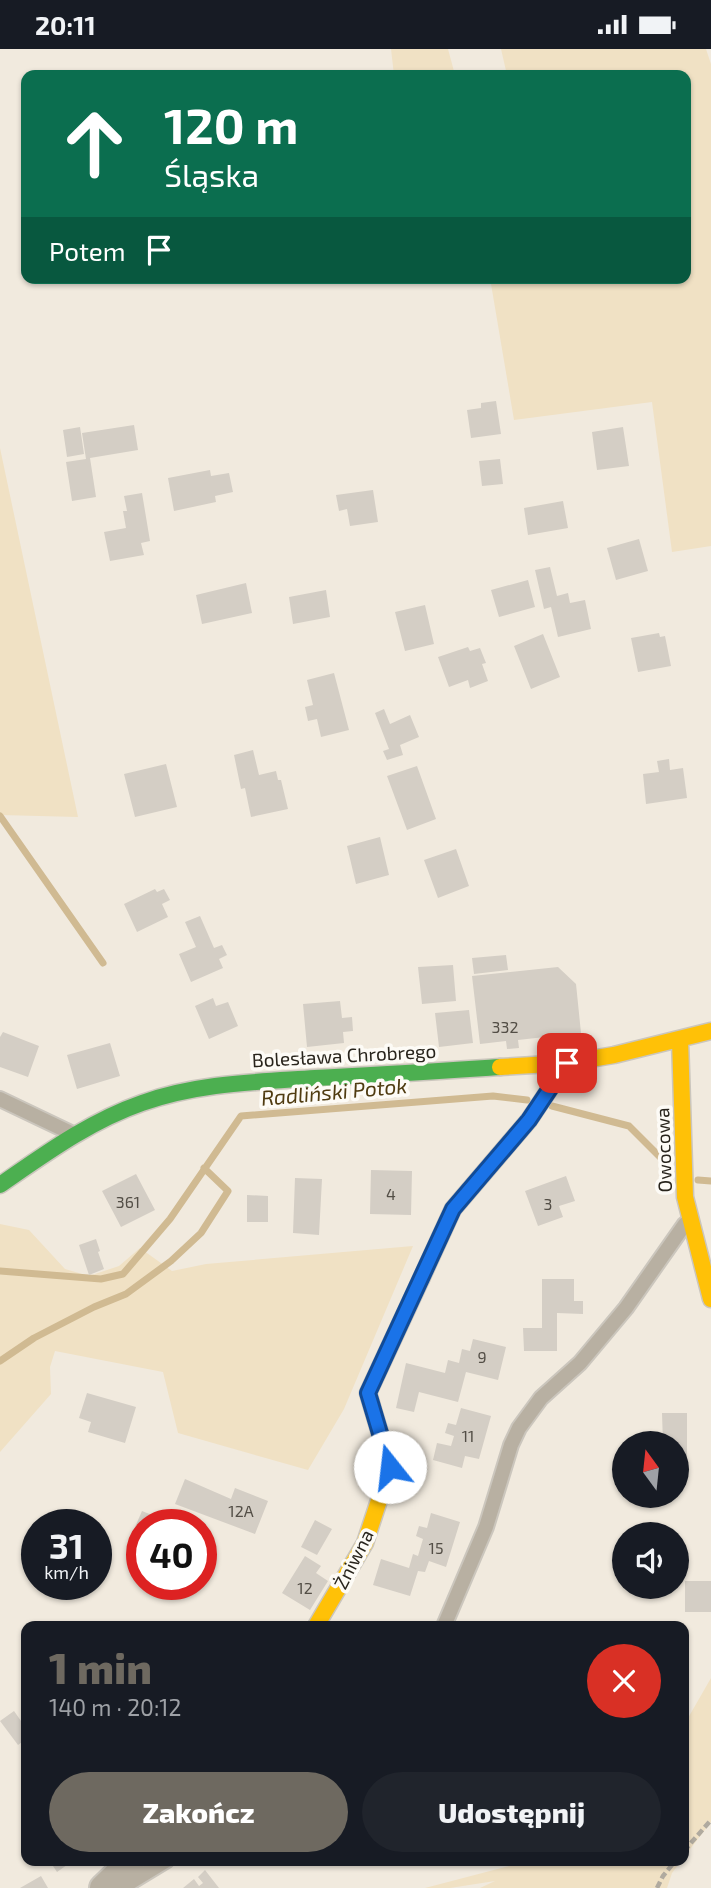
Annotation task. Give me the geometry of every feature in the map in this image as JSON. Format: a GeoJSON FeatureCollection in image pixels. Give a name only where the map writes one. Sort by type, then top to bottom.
{"type":"FeatureCollection","features":[{"type":"Feature","properties":{"kind":"street","name":"Bolesława Chrobrego"},"geometry":{"type":"LineString","coordinates":[[0,1185],[75,1135],[139,1103],[215,1086],[567,1063],[614,1055],[711,1031]]}},
{"type":"Feature","properties":{"kind":"street","name":"Owocowa"},"geometry":{"type":"LineString","coordinates":[[680,1039],[685,1197],[711,1299]]}},
{"type":"Feature","properties":{"kind":"street","name":"Żniwna"},"geometry":{"type":"LineString","coordinates":[[319,1621],[365,1543],[390,1467],[368,1393],[453,1209],[529,1120],[567,1063]]}},
{"type":"Feature","properties":{"kind":"street"},"geometry":{"type":"LineString","coordinates":[[103,1888],[126,1866]]}},
{"type":"Feature","properties":{"kind":"lane"},"geometry":{"type":"LineString","coordinates":[[0,1099],[75,1135]]}},
{"type":"Feature","properties":{"kind":"lane"},"geometry":{"type":"LineString","coordinates":[[446,1621],[486,1527],[511,1445],[519,1428],[541,1398],[580,1363],[626,1308],[690,1217]]}},
{"type":"Feature","properties":{"kind":"lane"},"geometry":{"type":"LineString","coordinates":[[121,1888],[157,1866]]}},
{"type":"Feature","properties":{"kind":"path"},"geometry":{"type":"LineString","coordinates":[[689,1845],[711,1820]]}},
{"type":"Feature","properties":{"kind":"path"},"geometry":{"type":"LineString","coordinates":[[657,1888],[671,1866]]}},
{"type":"Feature","properties":{"kind":"shaded area"},"geometry":{"type":"Polygon","coordinates":[[[391,49],[448,49],[454,70],[393,70],[391,49]]]}},
{"type":"Feature","properties":{"kind":"shaded area"},"geometry":{"type":"Polygon","coordinates":[[[501,49],[706,49],[711,64],[711,546],[672,552],[652,402],[514,420],[491,284],[691,284],[691,70],[506,70],[501,49]]]}},
{"type":"Feature","properties":{"kind":"shaded area"},"geometry":{"type":"Polygon","coordinates":[[[0,448],[78,817],[0,815],[0,448]]]}},
{"type":"Feature","properties":{"kind":"shaded area"},"geometry":{"type":"Polygon","coordinates":[[[0,1224],[29,1230],[65,1269],[89,1276],[119,1266],[140,1248],[172,1271],[206,1264],[413,1246],[344,1409],[308,1470],[178,1433],[163,1372],[55,1351],[50,1367],[51,1394],[0,1452],[0,1224]]]}},
{"type":"Feature","properties":{"kind":"shaded area"},"geometry":{"type":"Polygon","coordinates":[[[711,1678],[711,1822],[689,1851],[689,1716],[711,1678]]]}},
{"type":"Feature","properties":{"kind":"shaded area"},"geometry":{"type":"Polygon","coordinates":[[[509,1866],[677,1866],[667,1888],[480,1888],[495,1881],[450,1888],[425,1888],[509,1866]]]}},
{"type":"Feature","properties":{"kind":"building"},"geometry":{"type":"Polygon","coordinates":[[[496,401],[501,434],[471,438],[467,410],[481,408],[481,403],[496,401]]]}},
{"type":"Feature","properties":{"kind":"building"},"geometry":{"type":"Polygon","coordinates":[[[134,425],[138,450],[90,458],[96,497],[72,501],[66,462],[86,459],[82,433],[134,425]]]}},
{"type":"Feature","properties":{"kind":"building"},"geometry":{"type":"Polygon","coordinates":[[[80,427],[84,454],[67,457],[63,430],[80,427]]]}},
{"type":"Feature","properties":{"kind":"building"},"geometry":{"type":"Polygon","coordinates":[[[623,427],[629,466],[597,470],[592,432],[623,427]]]}},
{"type":"Feature","properties":{"kind":"building"},"geometry":{"type":"Polygon","coordinates":[[[500,459],[503,484],[482,486],[479,461],[500,459]]]}},
{"type":"Feature","properties":{"kind":"building"},"geometry":{"type":"Polygon","coordinates":[[[210,470],[211,476],[229,473],[233,492],[215,496],[216,502],[174,511],[168,478],[210,470]]]}},
{"type":"Feature","properties":{"kind":"building"},"geometry":{"type":"Polygon","coordinates":[[[373,490],[378,522],[350,526],[347,509],[339,511],[336,495],[373,490]]]}},
{"type":"Feature","properties":{"kind":"building"},"geometry":{"type":"Polygon","coordinates":[[[142,493],[150,541],[141,543],[144,555],[110,561],[104,532],[126,528],[124,496],[142,493]]]}},
{"type":"Feature","properties":{"kind":"building"},"geometry":{"type":"Polygon","coordinates":[[[563,501],[568,528],[528,535],[524,508],[563,501]]]}},
{"type":"Feature","properties":{"kind":"building"},"geometry":{"type":"Polygon","coordinates":[[[639,539],[648,571],[616,580],[607,548],[639,539]]]}},
{"type":"Feature","properties":{"kind":"building"},"geometry":{"type":"Polygon","coordinates":[[[550,567],[557,596],[568,593],[570,603],[585,600],[591,629],[558,637],[551,607],[544,609],[535,570],[550,567]]]}},
{"type":"Feature","properties":{"kind":"building"},"geometry":{"type":"Polygon","coordinates":[[[528,580],[535,607],[499,617],[491,590],[528,580]]]}},
{"type":"Feature","properties":{"kind":"building"},"geometry":{"type":"Polygon","coordinates":[[[246,583],[252,613],[202,624],[196,595],[246,583]]]}},
{"type":"Feature","properties":{"kind":"building"},"geometry":{"type":"Polygon","coordinates":[[[326,590],[330,617],[293,624],[289,597],[326,590]]]}},
{"type":"Feature","properties":{"kind":"building"},"geometry":{"type":"Polygon","coordinates":[[[425,605],[434,644],[405,651],[395,612],[425,605]]]}},
{"type":"Feature","properties":{"kind":"building"},"geometry":{"type":"Polygon","coordinates":[[[659,633],[660,637],[665,636],[671,666],[638,672],[631,638],[659,633]]]}},
{"type":"Feature","properties":{"kind":"building"},"geometry":{"type":"Polygon","coordinates":[[[543,634],[560,677],[531,689],[514,646],[543,634]]]}},
{"type":"Feature","properties":{"kind":"building"},"geometry":{"type":"Polygon","coordinates":[[[468,647],[470,651],[480,648],[486,663],[482,664],[488,681],[470,688],[468,680],[449,687],[438,657],[468,647]]]}},
{"type":"Feature","properties":{"kind":"building"},"geometry":{"type":"Polygon","coordinates":[[[334,673],[349,730],[321,737],[317,719],[308,721],[305,707],[313,705],[307,680],[334,673]]]}},
{"type":"Feature","properties":{"kind":"building"},"geometry":{"type":"Polygon","coordinates":[[[384,709],[390,724],[410,715],[419,737],[400,745],[403,755],[387,760],[383,751],[389,749],[375,713],[384,709]]]}},
{"type":"Feature","properties":{"kind":"building"},"geometry":{"type":"Polygon","coordinates":[[[253,750],[259,775],[276,771],[288,809],[251,817],[245,788],[241,789],[234,755],[253,750]]]}},
{"type":"Feature","properties":{"kind":"building"},"geometry":{"type":"Polygon","coordinates":[[[669,759],[670,770],[683,768],[687,798],[646,804],[643,774],[659,772],[657,761],[669,759]]]}},
{"type":"Feature","properties":{"kind":"building"},"geometry":{"type":"Polygon","coordinates":[[[166,764],[177,807],[135,817],[124,774],[166,764]]]}},
{"type":"Feature","properties":{"kind":"building"},"geometry":{"type":"Polygon","coordinates":[[[417,766],[436,819],[407,830],[387,776],[417,766]]]}},
{"type":"Feature","properties":{"kind":"building"},"geometry":{"type":"Polygon","coordinates":[[[380,837],[389,875],[356,884],[347,846],[380,837]]]}},
{"type":"Feature","properties":{"kind":"building"},"geometry":{"type":"Polygon","coordinates":[[[456,849],[469,886],[438,898],[424,860],[456,849]]]}},
{"type":"Feature","properties":{"kind":"building"},"geometry":{"type":"Polygon","coordinates":[[[155,889],[157,892],[164,889],[170,900],[162,904],[168,917],[137,932],[124,904],[155,889]]]}},
{"type":"Feature","properties":{"kind":"building"},"geometry":{"type":"Polygon","coordinates":[[[200,916],[214,948],[222,945],[227,955],[219,959],[223,968],[191,982],[179,954],[196,947],[185,922],[200,916]]]}},
{"type":"Feature","properties":{"kind":"building"},"geometry":{"type":"Polygon","coordinates":[[[506,955],[508,970],[474,974],[472,958],[506,955]]]}},
{"type":"Feature","properties":{"kind":"building"},"geometry":{"type":"Polygon","coordinates":[[[453,965],[456,1001],[422,1004],[418,967],[453,965]]]}},
{"type":"Feature","properties":{"kind":"building"},"geometry":{"type":"Polygon","coordinates":[[[558,967],[576,984],[581,1033],[518,1040],[519,1048],[507,1049],[506,1041],[480,1044],[472,976],[558,967]]]}},
{"type":"Feature","properties":{"kind":"building"},"geometry":{"type":"Polygon","coordinates":[[[213,998],[216,1006],[228,1002],[238,1026],[209,1039],[195,1006],[213,998]]]}},
{"type":"Feature","properties":{"kind":"building"},"geometry":{"type":"Polygon","coordinates":[[[340,1001],[342,1018],[352,1017],[353,1031],[343,1032],[344,1043],[307,1047],[303,1004],[340,1001]]]}},
{"type":"Feature","properties":{"kind":"building"},"geometry":{"type":"Polygon","coordinates":[[[469,1010],[473,1043],[439,1047],[435,1013],[469,1010]]]}},
{"type":"Feature","properties":{"kind":"building"},"geometry":{"type":"Polygon","coordinates":[[[3,1032],[39,1046],[28,1077],[0,1067],[0,1037],[3,1032]]]}},
{"type":"Feature","properties":{"kind":"building"},"geometry":{"type":"Polygon","coordinates":[[[110,1043],[120,1076],[77,1089],[67,1055],[110,1043]]]}},
{"type":"Feature","properties":{"kind":"building"},"geometry":{"type":"Polygon","coordinates":[[[371,1170],[412,1171],[411,1215],[370,1214],[371,1170]]]}},
{"type":"Feature","properties":{"kind":"building"},"geometry":{"type":"Polygon","coordinates":[[[136,1174],[155,1210],[121,1227],[102,1191],[136,1174]]]}},
{"type":"Feature","properties":{"kind":"building"},"geometry":{"type":"Polygon","coordinates":[[[566,1176],[575,1201],[559,1206],[563,1217],[538,1226],[525,1191],[566,1176]]]}},
{"type":"Feature","properties":{"kind":"building"},"geometry":{"type":"Polygon","coordinates":[[[295,1178],[322,1179],[319,1235],[293,1233],[295,1178]]]}},
{"type":"Feature","properties":{"kind":"building"},"geometry":{"type":"Polygon","coordinates":[[[247,1195],[268,1196],[268,1222],[247,1222],[247,1195]]]}},
{"type":"Feature","properties":{"kind":"building"},"geometry":{"type":"Polygon","coordinates":[[[96,1239],[104,1269],[89,1275],[79,1245],[96,1239]]]}},
{"type":"Feature","properties":{"kind":"building"},"geometry":{"type":"Polygon","coordinates":[[[542,1279],[574,1279],[574,1301],[583,1301],[583,1314],[557,1313],[557,1351],[524,1351],[523,1328],[542,1328],[542,1279]]]}},
{"type":"Feature","properties":{"kind":"building"},"geometry":{"type":"Polygon","coordinates":[[[473,1339],[506,1347],[498,1380],[466,1372],[458,1402],[419,1392],[414,1412],[396,1408],[406,1363],[445,1373],[448,1360],[459,1363],[462,1349],[470,1351],[473,1339]]]}},
{"type":"Feature","properties":{"kind":"building"},"geometry":{"type":"Polygon","coordinates":[[[87,1393],[136,1407],[125,1443],[88,1432],[91,1422],[79,1418],[87,1393]]]}},
{"type":"Feature","properties":{"kind":"building"},"geometry":{"type":"Polygon","coordinates":[[[461,1408],[491,1416],[479,1459],[465,1456],[462,1468],[433,1460],[437,1443],[451,1446],[454,1436],[445,1433],[448,1423],[456,1425],[461,1408]]]}},
{"type":"Feature","properties":{"kind":"building"},"geometry":{"type":"Polygon","coordinates":[[[662,1413],[687,1413],[687,1431],[663,1431],[662,1413]]]}},
{"type":"Feature","properties":{"kind":"building"},"geometry":{"type":"Polygon","coordinates":[[[185,1479],[231,1499],[235,1488],[268,1501],[255,1534],[217,1520],[217,1509],[188,1509],[175,1504],[185,1479]]]}},
{"type":"Feature","properties":{"kind":"building"},"geometry":{"type":"Polygon","coordinates":[[[431,1513],[460,1522],[446,1567],[429,1561],[425,1572],[418,1571],[410,1596],[373,1585],[381,1559],[409,1568],[413,1554],[418,1556],[423,1539],[416,1536],[419,1526],[427,1528],[431,1513]]]}},
{"type":"Feature","properties":{"kind":"building"},"geometry":{"type":"Polygon","coordinates":[[[315,1520],[332,1529],[317,1555],[301,1547],[315,1520]]]}},
{"type":"Feature","properties":{"kind":"building"},"geometry":{"type":"Polygon","coordinates":[[[305,1556],[321,1566],[316,1573],[328,1581],[310,1610],[282,1593],[305,1556]]]}},
{"type":"Feature","properties":{"kind":"building"},"geometry":{"type":"Polygon","coordinates":[[[689,1581],[711,1581],[711,1612],[685,1612],[685,1599],[689,1599],[689,1581]]]}},
{"type":"Feature","properties":{"kind":"building"},"geometry":{"type":"Polygon","coordinates":[[[14,1711],[21,1721],[21,1743],[18,1745],[0,1721],[14,1711]]]}},
{"type":"Feature","properties":{"kind":"building"},"geometry":{"type":"Polygon","coordinates":[[[53,1866],[66,1866],[57,1872],[53,1866]]]}},
{"type":"Feature","properties":{"kind":"building"},"geometry":{"type":"Polygon","coordinates":[[[205,1870],[219,1888],[183,1888],[194,1879],[199,1886],[203,1883],[198,1877],[205,1870]]]}},
{"type":"Feature","properties":{"kind":"building"},"geometry":{"type":"Polygon","coordinates":[[[41,1876],[48,1888],[20,1888],[41,1876]]]}},
{"type":"Feature","properties":{"kind":"waterway"},"geometry":{"type":"LineString","coordinates":[[0,816],[103,963]]}},
{"type":"Feature","properties":{"kind":"waterway","name":"Radliński Potok"},"geometry":{"type":"LineString","coordinates":[[0,1271],[101,1279],[123,1274],[170,1219],[241,1116],[493,1096],[527,1100]]}},
{"type":"Feature","properties":{"kind":"waterway","name":"Radliński Potok"},"geometry":{"type":"LineString","coordinates":[[552,1106],[629,1126],[671,1168]]}},
{"type":"Feature","properties":{"kind":"waterway","name":"Radliński Potok"},"geometry":{"type":"LineString","coordinates":[[0,1361],[34,1338],[126,1294],[171,1261],[201,1233],[228,1191],[204,1168]]}},
{"type":"Feature","properties":{"kind":"waterway","name":"Radliński Potok"},"geometry":{"type":"LineString","coordinates":[[698,1180],[711,1181]]}},
{"type":"Feature","properties":{"kind":"traffic: fast"},"geometry":{"type":"LineString","coordinates":[[421,1279],[453,1209],[529,1120],[567,1063]]}},
{"type":"Feature","properties":{"kind":"traffic: fast"},"geometry":{"type":"LineString","coordinates":[[0,1185],[68,1139],[104,1119],[142,1103],[184,1091],[249,1082],[500,1067]]}},
{"type":"Feature","properties":{"kind":"traffic: slow"},"geometry":{"type":"LineString","coordinates":[[500,1067],[567,1063],[614,1055],[711,1031]]}},
{"type":"Feature","properties":{"kind":"traffic: slow"},"geometry":{"type":"LineString","coordinates":[[680,1040],[685,1197],[711,1299]]}},
{"type":"Feature","properties":{"kind":"traffic: slow"},"geometry":{"type":"LineString","coordinates":[[319,1621],[365,1543],[390,1467],[368,1393],[421,1279]]}},
{"type":"Feature","properties":{"kind":"route"},"geometry":{"type":"LineString","coordinates":[[390,1467],[368,1393],[453,1209],[529,1120],[567,1063]]}}]}
